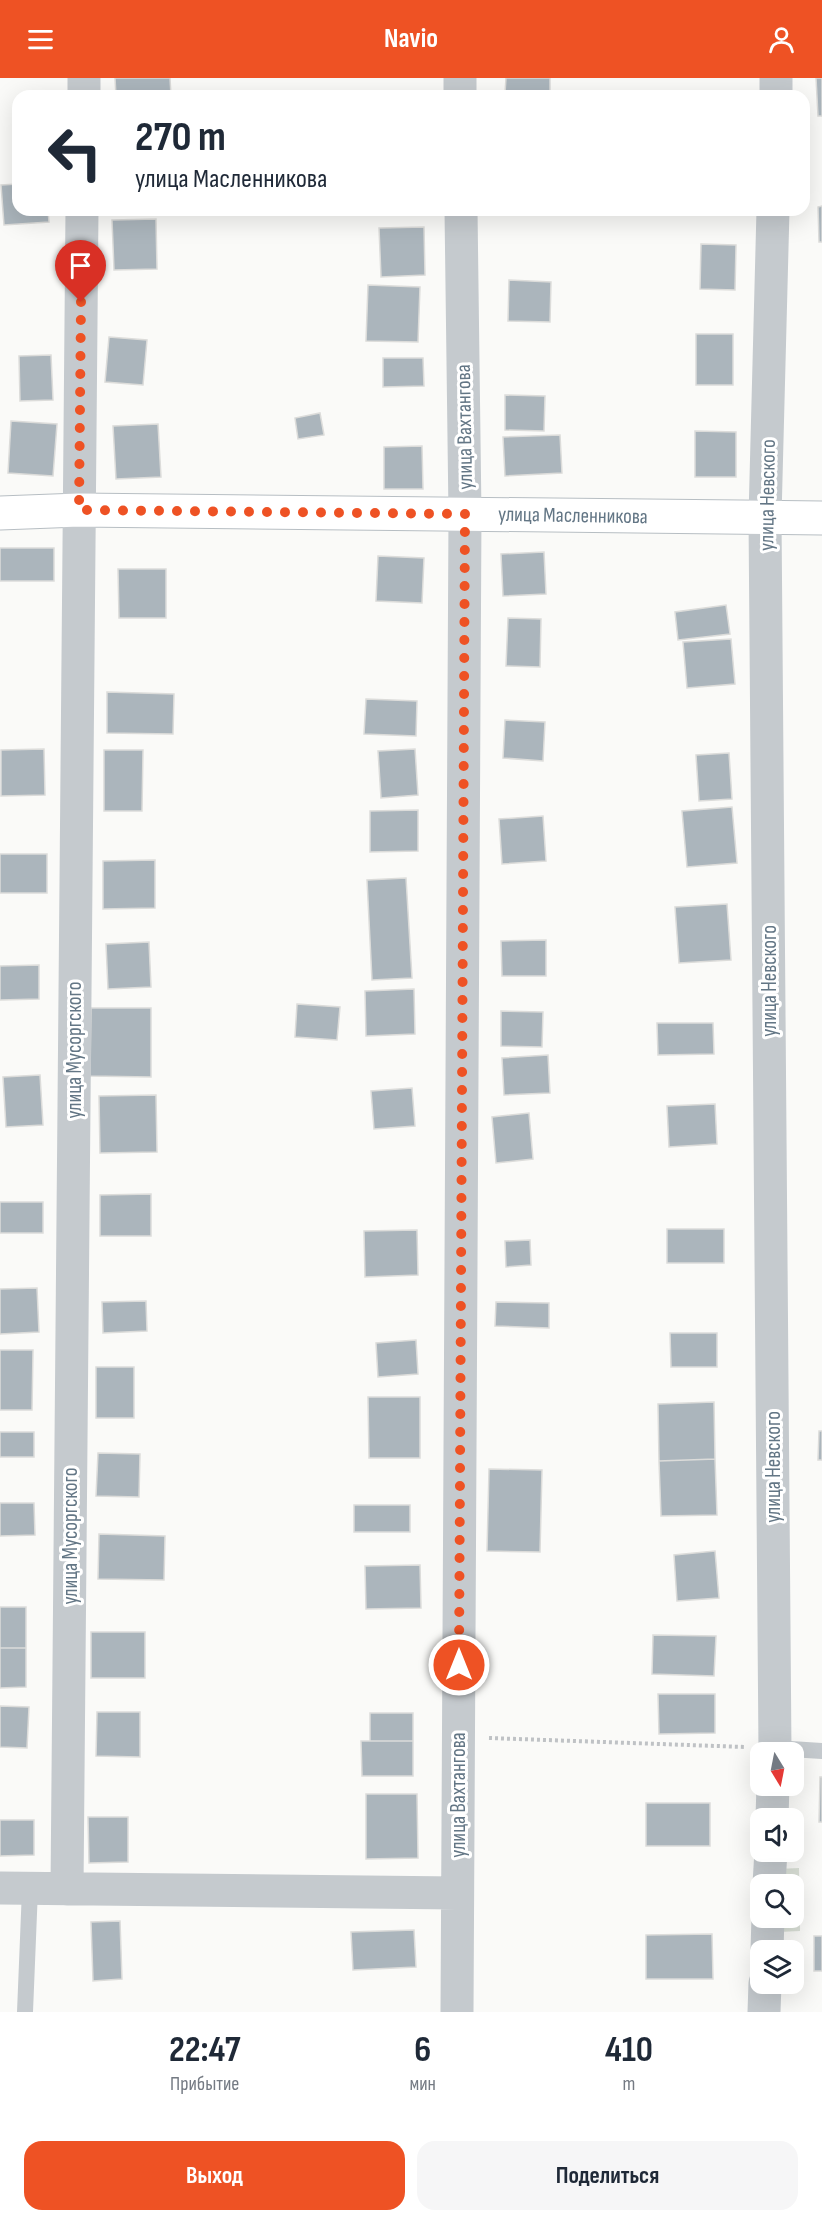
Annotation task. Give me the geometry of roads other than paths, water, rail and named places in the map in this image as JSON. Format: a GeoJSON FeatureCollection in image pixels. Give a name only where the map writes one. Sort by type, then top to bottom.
{"type":"FeatureCollection","features":[{"type":"Feature","properties":{"kind":"street","name":"улица Мусоргского"},"geometry":{"type":"LineString","coordinates":[[67,1889],[82,216]]}},
{"type":"Feature","properties":{"kind":"street","name":"улица Вахтангова"},"geometry":{"type":"LineString","coordinates":[[457,2012],[465,514],[461,216]]}},
{"type":"Feature","properties":{"kind":"street","name":"улица Невского"},"geometry":{"type":"LineString","coordinates":[[773,216],[765,517],[775,1742]]}},
{"type":"Feature","properties":{"kind":"street","name":"улица Масленникова"},"geometry":{"type":"LineString","coordinates":[[0,513],[79,510],[822,518]]}},
{"type":"Feature","properties":{"kind":"street"},"geometry":{"type":"LineString","coordinates":[[15,1888],[458,1893]]}},
{"type":"Feature","properties":{"kind":"street"},"geometry":{"type":"LineString","coordinates":[[764,2012],[765,1994]]}},
{"type":"Feature","properties":{"kind":"lane"},"geometry":{"type":"LineString","coordinates":[[804,1750],[822,1750]]}},
{"type":"Feature","properties":{"kind":"lane"},"geometry":{"type":"LineString","coordinates":[[15,1888],[25,2012]]}}]}
